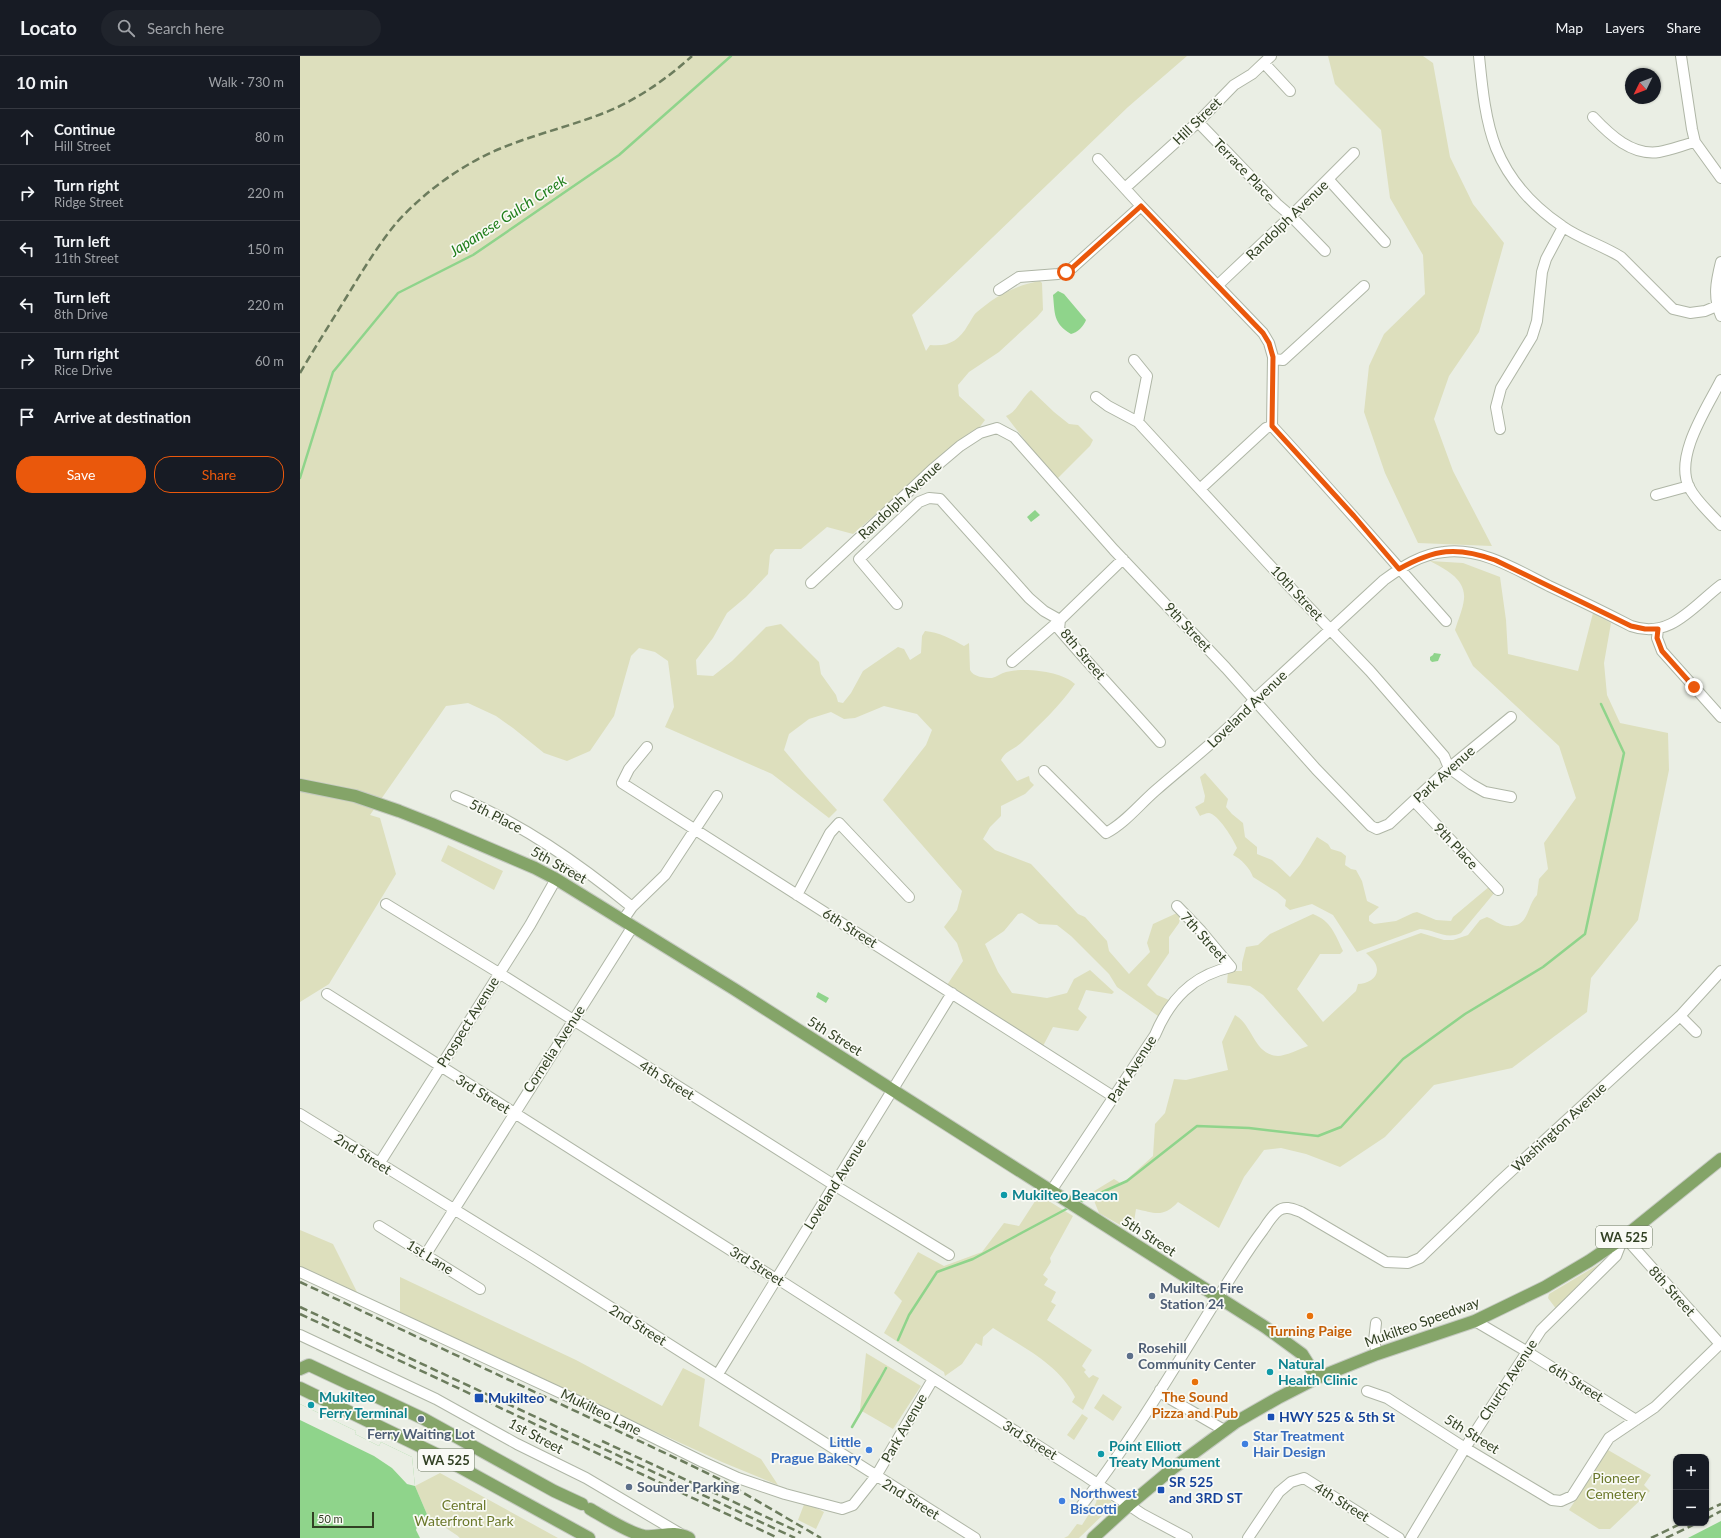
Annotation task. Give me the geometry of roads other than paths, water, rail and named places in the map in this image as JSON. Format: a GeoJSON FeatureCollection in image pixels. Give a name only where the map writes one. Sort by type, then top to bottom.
{"type":"FeatureCollection","features":[{"type":"Feature","properties":{"kind":"main road","name":"5th Street"},"geometry":{"type":"LineString","coordinates":[[300,785],[355,796],[425,821],[535,868],[556,879],[893,1090],[1219,1297],[1302,1354],[1317,1378]]}},
{"type":"Feature","properties":{"kind":"main road","name":"Mukilteo Speedway"},"geometry":{"type":"LineString","coordinates":[[1093,1538],[1172,1468],[1224,1430],[1278,1398],[1317,1378],[1377,1354],[1475,1321],[1545,1287],[1589,1261],[1623,1238],[1721,1159]]}},
{"type":"Feature","properties":{"kind":"main road","name":"WA 525"},"geometry":{"type":"LineString","coordinates":[[300,1369],[309,1365],[424,1419],[554,1492],[635,1533],[644,1536],[684,1535]]}},
{"type":"Feature","properties":{"kind":"main road","name":"WA 525"},"geometry":{"type":"LineString","coordinates":[[300,1388],[436,1454],[589,1538]]}},
{"type":"Feature","properties":{"kind":"street"},"geometry":{"type":"LineString","coordinates":[[1479,56],[1486,110],[1496,149],[1522,190],[1545,213],[1563,227],[1613,252],[1673,309],[1690,313],[1719,311],[1715,292],[1721,262]]}},
{"type":"Feature","properties":{"kind":"street"},"geometry":{"type":"LineString","coordinates":[[1681,56],[1695,142],[1721,178]]}},
{"type":"Feature","properties":{"kind":"street"},"geometry":{"type":"LineString","coordinates":[[1267,60],[1290,91]]}},
{"type":"Feature","properties":{"kind":"street","name":"Hill Street"},"geometry":{"type":"LineString","coordinates":[[1125,188],[1198,122],[1234,85],[1252,74],[1267,60]]}},
{"type":"Feature","properties":{"kind":"street"},"geometry":{"type":"LineString","coordinates":[[1593,117],[1619,141],[1638,151],[1658,152],[1695,142]]}},
{"type":"Feature","properties":{"kind":"street","name":"Terrace Place"},"geometry":{"type":"LineString","coordinates":[[1198,122],[1277,204],[1292,216],[1325,251]]}},
{"type":"Feature","properties":{"kind":"street","name":"Randolph Avenue"},"geometry":{"type":"LineString","coordinates":[[1218,285],[1292,216],[1354,154]]}},
{"type":"Feature","properties":{"kind":"street"},"geometry":{"type":"LineString","coordinates":[[1098,159],[1263,333],[1269,343],[1273,359],[1272,426],[1446,620]]}},
{"type":"Feature","properties":{"kind":"street"},"geometry":{"type":"LineString","coordinates":[[1329,180],[1385,242]]}},
{"type":"Feature","properties":{"kind":"street"},"geometry":{"type":"LineString","coordinates":[[999,290],[1019,277],[1058,274],[1072,268],[1141,206]]}},
{"type":"Feature","properties":{"kind":"street"},"geometry":{"type":"LineString","coordinates":[[1500,429],[1496,407],[1501,388],[1532,337],[1537,321],[1542,272],[1546,259],[1563,227]]}},
{"type":"Feature","properties":{"kind":"street"},"geometry":{"type":"LineString","coordinates":[[1273,359],[1283,360],[1364,286]]}},
{"type":"Feature","properties":{"kind":"street"},"geometry":{"type":"LineString","coordinates":[[1134,360],[1147,376],[1138,422]]}},
{"type":"Feature","properties":{"kind":"street"},"geometry":{"type":"LineString","coordinates":[[1721,380],[1688,446],[1685,462],[1689,486],[1699,501],[1721,525]]}},
{"type":"Feature","properties":{"kind":"street","name":"10th Street"},"geometry":{"type":"LineString","coordinates":[[1096,397],[1108,406],[1138,422],[1301,599],[1378,679],[1439,751],[1449,768]]}},
{"type":"Feature","properties":{"kind":"street"},"geometry":{"type":"LineString","coordinates":[[1200,489],[1266,428],[1272,426]]}},
{"type":"Feature","properties":{"kind":"street","name":"Randolph Avenue"},"geometry":{"type":"LineString","coordinates":[[811,583],[934,468],[960,446],[980,433],[996,428]]}},
{"type":"Feature","properties":{"kind":"street","name":"9th Street"},"geometry":{"type":"LineString","coordinates":[[996,428],[1014,437],[1123,559],[1364,820],[1377,829]]}},
{"type":"Feature","properties":{"kind":"street"},"geometry":{"type":"LineString","coordinates":[[1656,495],[1689,486]]}},
{"type":"Feature","properties":{"kind":"street","name":"Randolph Avenue"},"geometry":{"type":"LineString","coordinates":[[897,604],[859,559],[919,502],[929,498],[940,499]]}},
{"type":"Feature","properties":{"kind":"street","name":"8th Street"},"geometry":{"type":"LineString","coordinates":[[940,499],[1029,598],[1044,611],[1060,620],[1059,629],[1088,663],[1122,697],[1160,742]]}},
{"type":"Feature","properties":{"kind":"street","name":"Loveland Avenue"},"geometry":{"type":"LineString","coordinates":[[1044,771],[1106,833],[1114,829],[1154,792],[1193,761],[1244,712],[1254,700],[1332,630],[1384,580],[1399,569],[1420,558],[1434,553],[1454,551],[1473,553],[1510,567],[1631,626],[1645,629],[1658,629]]}},
{"type":"Feature","properties":{"kind":"street"},"geometry":{"type":"LineString","coordinates":[[1012,662],[1060,620],[1123,559]]}},
{"type":"Feature","properties":{"kind":"street"},"geometry":{"type":"LineString","coordinates":[[1721,585],[1673,624],[1658,629],[1657,638],[1662,651],[1721,717]]}},
{"type":"Feature","properties":{"kind":"street","name":"Park Avenue"},"geometry":{"type":"LineString","coordinates":[[1377,829],[1389,824],[1449,768],[1511,717]]}},
{"type":"Feature","properties":{"kind":"street","name":"6th Street"},"geometry":{"type":"LineString","coordinates":[[647,747],[629,769],[622,783],[1114,1097]]}},
{"type":"Feature","properties":{"kind":"street"},"geometry":{"type":"LineString","coordinates":[[1449,768],[1457,775],[1485,792],[1511,797]]}},
{"type":"Feature","properties":{"kind":"street","name":"5th Place"},"geometry":{"type":"LineString","coordinates":[[456,796],[482,807],[567,856],[632,907]]}},
{"type":"Feature","properties":{"kind":"street"},"geometry":{"type":"LineString","coordinates":[[695,830],[717,796]]}},
{"type":"Feature","properties":{"kind":"street","name":"9th Place"},"geometry":{"type":"LineString","coordinates":[[1414,801],[1498,890]]}},
{"type":"Feature","properties":{"kind":"street"},"geometry":{"type":"LineString","coordinates":[[797,894],[830,833],[840,823],[909,897]]}},
{"type":"Feature","properties":{"kind":"street","name":"Cornelia Avenue"},"geometry":{"type":"LineString","coordinates":[[426,1254],[573,1020],[628,923],[632,907],[665,875],[695,830]]}},
{"type":"Feature","properties":{"kind":"street","name":"Prospect Avenue"},"geometry":{"type":"LineString","coordinates":[[379,1164],[530,926],[556,879]]}},
{"type":"Feature","properties":{"kind":"street","name":"4th Street"},"geometry":{"type":"LineString","coordinates":[[386,904],[499,973],[834,1185],[949,1254]]}},
{"type":"Feature","properties":{"kind":"street","name":"7th Street"},"geometry":{"type":"LineString","coordinates":[[1177,906],[1201,931],[1231,967]]}},
{"type":"Feature","properties":{"kind":"street","name":"Park Avenue"},"geometry":{"type":"LineString","coordinates":[[1051,1191],[1156,1035],[1161,1022],[1172,1005],[1190,985],[1209,974],[1231,967]]}},
{"type":"Feature","properties":{"kind":"street","name":"Washington Avenue"},"geometry":{"type":"LineString","coordinates":[[1219,1297],[1270,1221],[1278,1211],[1284,1208],[1292,1208],[1386,1262],[1408,1263],[1420,1258],[1497,1184],[1680,1016],[1721,971]]}},
{"type":"Feature","properties":{"kind":"street","name":"Loveland Avenue"},"geometry":{"type":"LineString","coordinates":[[718,1374],[952,993]]}},
{"type":"Feature","properties":{"kind":"street","name":"3rd Street"},"geometry":{"type":"LineString","coordinates":[[327,994],[784,1283],[1098,1484],[1142,1514],[1187,1538]]}},
{"type":"Feature","properties":{"kind":"street"},"geometry":{"type":"LineString","coordinates":[[1680,1016],[1696,1032]]}},
{"type":"Feature","properties":{"kind":"street","name":"2nd Street"},"geometry":{"type":"LineString","coordinates":[[300,1114],[718,1374],[975,1538]]}},
{"type":"Feature","properties":{"kind":"street","name":"1st Lane"},"geometry":{"type":"LineString","coordinates":[[379,1226],[480,1289]]}},
{"type":"Feature","properties":{"kind":"street","name":"8th Street"},"geometry":{"type":"LineString","coordinates":[[1623,1238],[1720,1344]]}},
{"type":"Feature","properties":{"kind":"street","name":"Church Avenue"},"geometry":{"type":"LineString","coordinates":[[1411,1538],[1526,1351],[1541,1330],[1616,1256],[1623,1238]]}},
{"type":"Feature","properties":{"kind":"street","name":"Mukilteo Lane"},"geometry":{"type":"LineString","coordinates":[[300,1272],[604,1412],[738,1478],[785,1494],[842,1509]]}},
{"type":"Feature","properties":{"kind":"street"},"geometry":{"type":"LineString","coordinates":[[1079,1509],[1098,1484],[1219,1297]]}},
{"type":"Feature","properties":{"kind":"street","name":"6th Street"},"geometry":{"type":"LineString","coordinates":[[1475,1321],[1636,1420]]}},
{"type":"Feature","properties":{"kind":"street"},"geometry":{"type":"LineString","coordinates":[[1376,1323],[1374,1341],[1377,1354]]}},
{"type":"Feature","properties":{"kind":"street","name":"1st Street"},"geometry":{"type":"LineString","coordinates":[[300,1335],[436,1399],[517,1444],[586,1478],[684,1535]]}},
{"type":"Feature","properties":{"kind":"street"},"geometry":{"type":"LineString","coordinates":[[1636,1420],[1655,1407],[1720,1344]]}},
{"type":"Feature","properties":{"kind":"street","name":"Park Avenue"},"geometry":{"type":"LineString","coordinates":[[842,1509],[853,1506],[876,1476],[933,1379]]}},
{"type":"Feature","properties":{"kind":"street"},"geometry":{"type":"LineString","coordinates":[[1160,1390],[1167,1397],[1224,1430]]}},
{"type":"Feature","properties":{"kind":"street","name":"5th Street"},"geometry":{"type":"LineString","coordinates":[[1367,1391],[1387,1398],[1465,1448],[1552,1500],[1561,1501],[1572,1496],[1609,1438],[1636,1420]]}},
{"type":"Feature","properties":{"kind":"street","name":"4th Street"},"geometry":{"type":"LineString","coordinates":[[1248,1538],[1279,1492],[1291,1482],[1304,1478],[1399,1538]]}},
{"type":"Feature","properties":{"kind":"waterway","name":"Japanese Gulch Creek"},"geometry":{"type":"LineString","coordinates":[[300,478],[333,372],[398,293],[473,255],[619,155],[731,56]]}},
{"type":"Feature","properties":{"kind":"waterway"},"geometry":{"type":"LineString","coordinates":[[1078,1203],[1127,1181],[1197,1126],[1249,1128],[1318,1136],[1341,1127],[1403,1059],[1465,1014],[1543,967],[1585,934],[1624,753],[1601,704]]}},
{"type":"Feature","properties":{"kind":"waterway"},"geometry":{"type":"LineString","coordinates":[[898,1340],[909,1315],[937,1272],[973,1259],[1070,1207]]}},
{"type":"Feature","properties":{"kind":"waterway"},"geometry":{"type":"LineString","coordinates":[[852,1427],[886,1368]]}},
{"type":"Feature","properties":{"kind":"railway"},"geometry":{"type":"LineString","coordinates":[[300,373],[380,245],[407,211],[437,185],[459,170],[498,149],[601,114],[628,102],[657,84],[692,56]]}},
{"type":"Feature","properties":{"kind":"railway"},"geometry":{"type":"LineString","coordinates":[[300,1282],[723,1481],[821,1538]]}},
{"type":"Feature","properties":{"kind":"railway"},"geometry":{"type":"LineString","coordinates":[[300,1307],[795,1538]]}},
{"type":"Feature","properties":{"kind":"railway"},"geometry":{"type":"LineString","coordinates":[[300,1314],[778,1538]]}},
{"type":"Feature","properties":{"kind":"railway"},"geometry":{"type":"LineString","coordinates":[[602,1441],[801,1533]]}},
{"type":"Feature","properties":{"kind":"railway"},"geometry":{"type":"LineString","coordinates":[[1709,1510],[1721,1504]]}},
{"type":"Feature","properties":{"kind":"railway"},"geometry":{"type":"LineString","coordinates":[[1709,1517],[1721,1511]]}},
{"type":"Feature","properties":{"kind":"railway"},"geometry":{"type":"LineString","coordinates":[[1651,1538],[1676,1526]]}},
{"type":"Feature","properties":{"kind":"railway"},"geometry":{"type":"LineString","coordinates":[[1666,1538],[1691,1526]]}},
{"type":"Feature","properties":{"kind":"place","name":"Mukilteo Beacon"},"geometry":{"type":"Point","coordinates":[1004,1195]}},
{"type":"Feature","properties":{"kind":"place","name":"Mukilteo Fire Station 24"},"geometry":{"type":"Point","coordinates":[1152,1296]}},
{"type":"Feature","properties":{"kind":"place","name":"Turning Paige"},"geometry":{"type":"Point","coordinates":[1310,1316]}},
{"type":"Feature","properties":{"kind":"place","name":"Rosehill Community Center"},"geometry":{"type":"Point","coordinates":[1130,1356]}},
{"type":"Feature","properties":{"kind":"place","name":"Natural Health Clinic"},"geometry":{"type":"Point","coordinates":[1270,1372]}},
{"type":"Feature","properties":{"kind":"place","name":"The Sound Pizza and Pub"},"geometry":{"type":"Point","coordinates":[1195,1382]}},
{"type":"Feature","properties":{"kind":"place","name":"Mukilteo"},"geometry":{"type":"Point","coordinates":[479,1398]}},
{"type":"Feature","properties":{"kind":"place","name":"Mukilteo Ferry Terminal"},"geometry":{"type":"Point","coordinates":[311,1405]}},
{"type":"Feature","properties":{"kind":"place","name":"HWY 525 & 5th St"},"geometry":{"type":"Point","coordinates":[1271,1417]}},
{"type":"Feature","properties":{"kind":"place","name":"Ferry Waiting Lot"},"geometry":{"type":"Point","coordinates":[421,1419]}},
{"type":"Feature","properties":{"kind":"place","name":"Star Treatment Hair Design"},"geometry":{"type":"Point","coordinates":[1245,1444]}},
{"type":"Feature","properties":{"kind":"place","name":"Little Prague Bakery"},"geometry":{"type":"Point","coordinates":[869,1450]}},
{"type":"Feature","properties":{"kind":"place","name":"Point Elliott Treaty Monument"},"geometry":{"type":"Point","coordinates":[1101,1454]}},
{"type":"Feature","properties":{"kind":"place","name":"Sounder Parking"},"geometry":{"type":"Point","coordinates":[629,1487]}},
{"type":"Feature","properties":{"kind":"place","name":"SR 525 and 3RD ST"},"geometry":{"type":"Point","coordinates":[1161,1490]}},
{"type":"Feature","properties":{"kind":"place","name":"Northwest Biscotti"},"geometry":{"type":"Point","coordinates":[1062,1501]}},
{"type":"Feature","properties":{"kind":"park label","name":"Pioneer Cemetery"},"geometry":{"type":"Point","coordinates":[1616,1486]}},
{"type":"Feature","properties":{"kind":"park label","name":"Central Waterfront Park"},"geometry":{"type":"Point","coordinates":[464,1514]}}]}
